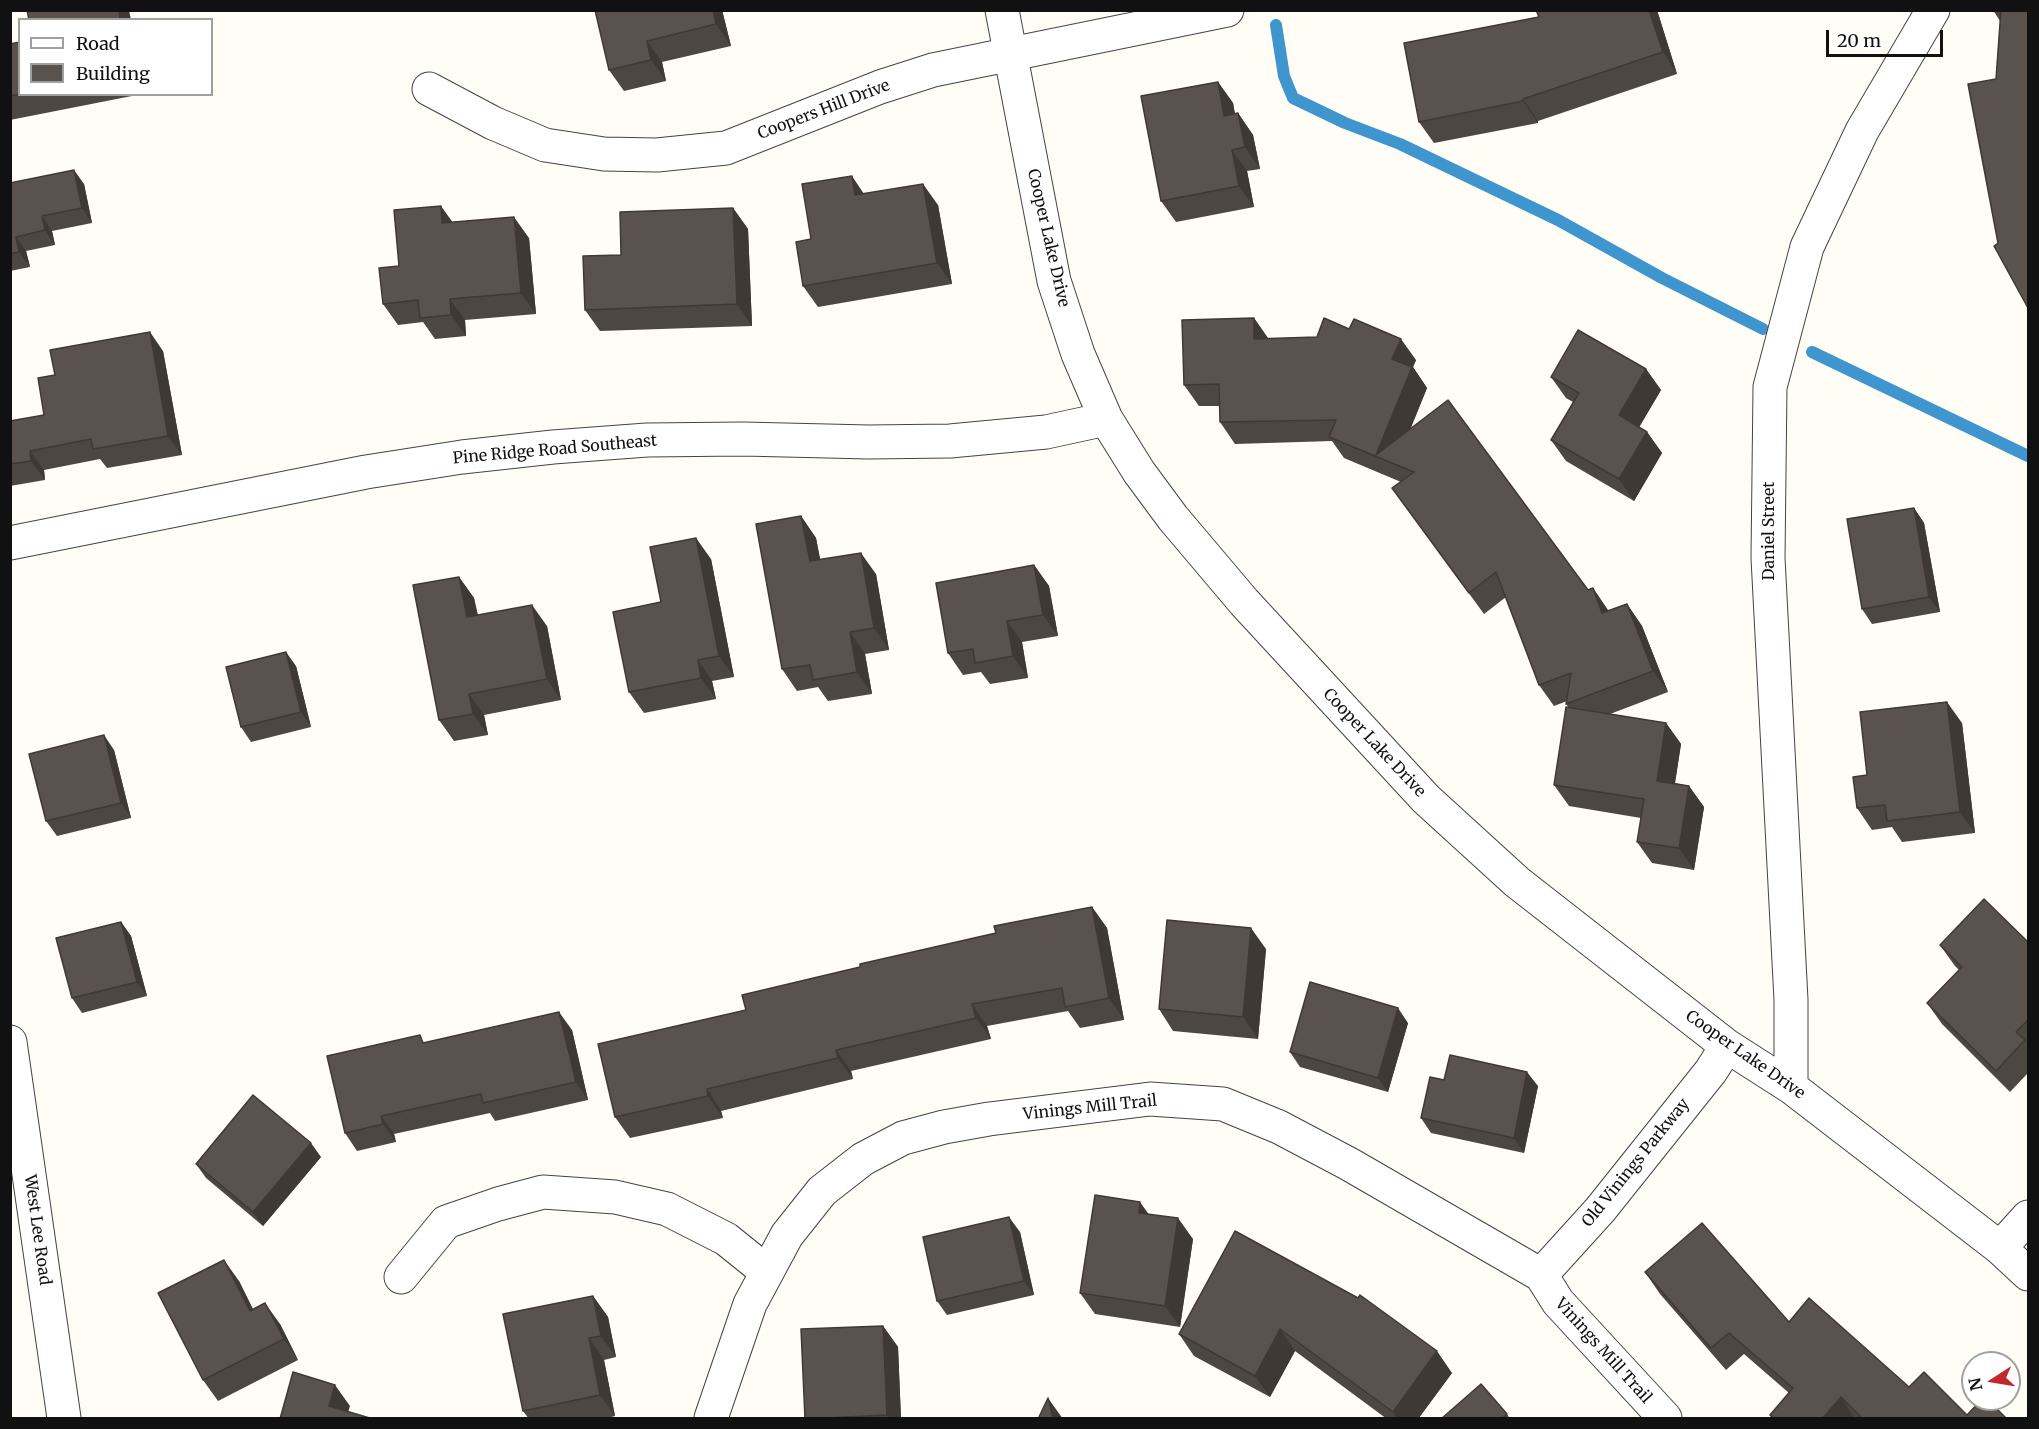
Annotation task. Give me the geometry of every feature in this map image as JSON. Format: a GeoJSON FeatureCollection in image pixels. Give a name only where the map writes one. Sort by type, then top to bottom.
{"type":"FeatureCollection","features":[{"type":"Feature","properties":{"kind":"street","name":"Cooper Lake Drive"},"geometry":{"type":"LineString","coordinates":[[1002,10],[1054,281],[1078,354],[1106,419],[1139,472],[1173,518],[1244,602],[1426,799],[1517,882],[1727,1046],[1791,1087],[2000,1248],[2028,1274]]}},
{"type":"Feature","properties":{"kind":"street","name":"Coopers Hill Drive"},"geometry":{"type":"LineString","coordinates":[[429,89],[493,123],[545,145],[604,154],[657,155],[726,148],[879,87],[933,70],[1227,10]]}},
{"type":"Feature","properties":{"kind":"street","name":"Daniel Street"},"geometry":{"type":"LineString","coordinates":[[1791,1087],[1791,1000],[1768,558],[1770,387],[1807,247],[1862,131],[1932,10]]}},
{"type":"Feature","properties":{"kind":"street","name":"Pine Ridge Road Southeast"},"geometry":{"type":"LineString","coordinates":[[10,543],[366,472],[473,456],[647,440],[950,441],[1046,432],[1106,419]]}},
{"type":"Feature","properties":{"kind":"street","name":"West Lee Road"},"geometry":{"type":"LineString","coordinates":[[10,1042],[64,1419]]}},
{"type":"Feature","properties":{"kind":"street","name":"Old Vinings Parkway"},"geometry":{"type":"LineString","coordinates":[[1541,1275],[1607,1201],[1711,1071],[1727,1046]]}},
{"type":"Feature","properties":{"kind":"street","name":"Vinings Mill Trail"},"geometry":{"type":"LineString","coordinates":[[711,1419],[750,1304],[787,1235],[822,1191],[863,1159],[903,1138],[944,1128],[989,1119],[1150,1099],[1223,1104],[1279,1127],[1349,1164],[1541,1275],[1558,1302],[1665,1419]]}},
{"type":"Feature","properties":{"kind":"street"},"geometry":{"type":"LineString","coordinates":[[401,1277],[446,1222],[498,1204],[543,1192],[615,1197],[667,1209],[726,1239],[767,1272]]}},
{"type":"Feature","properties":{"kind":"street"},"geometry":{"type":"LineString","coordinates":[[2000,1248],[2028,1217]]}},
{"type":"Feature","properties":{"kind":"building"},"geometry":{"type":"Polygon","coordinates":[[[27,10],[119,10],[120,18],[29,18],[27,10]]]}},
{"type":"Feature","properties":{"kind":"building"},"geometry":{"type":"Polygon","coordinates":[[[595,10],[713,10],[716,24],[647,41],[651,60],[609,70],[595,10]]]}},
{"type":"Feature","properties":{"kind":"building"},"geometry":{"type":"Polygon","coordinates":[[[1536,10],[1649,10],[1663,52],[1523,99],[1523,101],[1419,122],[1404,43],[1539,17],[1536,10]]]}},
{"type":"Feature","properties":{"kind":"building"},"geometry":{"type":"Polygon","coordinates":[[[2001,10],[2028,10],[2028,308],[1994,246],[1998,243],[1968,84],[1996,79],[2001,10]]]}},
{"type":"Feature","properties":{"kind":"building"},"geometry":{"type":"Polygon","coordinates":[[[18,42],[18,94],[10,96],[10,44],[18,42]]]}},
{"type":"Feature","properties":{"kind":"building"},"geometry":{"type":"Polygon","coordinates":[[[1218,82],[1224,116],[1238,113],[1245,147],[1232,150],[1239,186],[1161,201],[1141,96],[1218,82]]]}},
{"type":"Feature","properties":{"kind":"building"},"geometry":{"type":"Polygon","coordinates":[[[74,170],[82,208],[42,216],[45,230],[16,237],[19,252],[10,254],[10,183],[74,170]]]}},
{"type":"Feature","properties":{"kind":"building"},"geometry":{"type":"Polygon","coordinates":[[[852,176],[855,195],[923,184],[937,263],[803,286],[796,242],[811,239],[802,184],[852,176]]]}},
{"type":"Feature","properties":{"kind":"building"},"geometry":{"type":"Polygon","coordinates":[[[441,206],[442,223],[514,217],[521,293],[450,299],[451,315],[420,318],[418,300],[383,304],[379,268],[399,266],[394,210],[441,206]]]}},
{"type":"Feature","properties":{"kind":"building"},"geometry":{"type":"Polygon","coordinates":[[[733,208],[737,304],[585,310],[583,256],[621,255],[620,212],[733,208]]]}},
{"type":"Feature","properties":{"kind":"building"},"geometry":{"type":"Polygon","coordinates":[[[1254,318],[1254,339],[1317,337],[1324,318],[1349,329],[1354,319],[1401,339],[1392,359],[1412,367],[1376,455],[1448,400],[1588,590],[1593,588],[1602,613],[1627,604],[1653,671],[1566,704],[1571,673],[1539,685],[1496,572],[1469,593],[1392,488],[1414,472],[1329,437],[1336,420],[1220,422],[1219,384],[1184,385],[1182,320],[1254,318]]]}},
{"type":"Feature","properties":{"kind":"building"},"geometry":{"type":"Polygon","coordinates":[[[1578,330],[1646,369],[1619,415],[1647,432],[1619,479],[1551,440],[1579,393],[1551,377],[1578,330]]]}},
{"type":"Feature","properties":{"kind":"building"},"geometry":{"type":"Polygon","coordinates":[[[150,332],[168,436],[93,449],[91,439],[30,451],[31,461],[10,464],[10,421],[44,415],[38,378],[55,375],[50,350],[150,332]]]}},
{"type":"Feature","properties":{"kind":"building"},"geometry":{"type":"Polygon","coordinates":[[[1914,508],[1929,597],[1862,609],[1847,519],[1914,508]]]}},
{"type":"Feature","properties":{"kind":"building"},"geometry":{"type":"Polygon","coordinates":[[[801,516],[810,561],[861,553],[874,628],[850,632],[857,672],[813,680],[810,665],[782,669],[756,524],[801,516]]]}},
{"type":"Feature","properties":{"kind":"building"},"geometry":{"type":"Polygon","coordinates":[[[696,538],[719,656],[698,660],[701,678],[629,692],[613,612],[661,602],[650,547],[696,538]]]}},
{"type":"Feature","properties":{"kind":"building"},"geometry":{"type":"Polygon","coordinates":[[[1034,565],[1043,615],[1007,621],[1013,656],[975,663],[973,649],[948,653],[936,583],[1034,565]]]}},
{"type":"Feature","properties":{"kind":"building"},"geometry":{"type":"Polygon","coordinates":[[[459,577],[467,617],[532,605],[547,679],[469,694],[473,714],[439,720],[413,585],[459,577]]]}},
{"type":"Feature","properties":{"kind":"building"},"geometry":{"type":"Polygon","coordinates":[[[286,652],[301,712],[241,727],[226,667],[286,652]]]}},
{"type":"Feature","properties":{"kind":"building"},"geometry":{"type":"Polygon","coordinates":[[[1947,702],[1960,812],[1887,821],[1885,805],[1857,808],[1853,777],[1867,775],[1860,712],[1947,702]]]}},
{"type":"Feature","properties":{"kind":"building"},"geometry":{"type":"Polygon","coordinates":[[[1566,707],[1666,723],[1657,781],[1689,786],[1679,848],[1637,842],[1644,799],[1554,785],[1566,707]]]}},
{"type":"Feature","properties":{"kind":"building"},"geometry":{"type":"Polygon","coordinates":[[[104,735],[121,803],[46,821],[29,754],[104,735]]]}},
{"type":"Feature","properties":{"kind":"building"},"geometry":{"type":"Polygon","coordinates":[[[1984,899],[2028,942],[2028,1020],[2016,1032],[2025,1040],[1996,1071],[1927,1003],[1962,967],[1940,945],[1984,899]]]}},
{"type":"Feature","properties":{"kind":"building"},"geometry":{"type":"Polygon","coordinates":[[[1092,907],[1109,998],[1065,1007],[1062,988],[972,1004],[976,1018],[836,1050],[838,1058],[707,1089],[708,1096],[615,1117],[598,1044],[746,1010],[742,995],[860,967],[860,964],[996,933],[994,926],[1092,907]]]}},
{"type":"Feature","properties":{"kind":"building"},"geometry":{"type":"Polygon","coordinates":[[[1167,920],[1251,928],[1243,1017],[1159,1009],[1167,920]]]}},
{"type":"Feature","properties":{"kind":"building"},"geometry":{"type":"Polygon","coordinates":[[[121,922],[137,982],[72,998],[56,938],[121,922]]]}},
{"type":"Feature","properties":{"kind":"building"},"geometry":{"type":"Polygon","coordinates":[[[1310,982],[1398,1008],[1378,1078],[1290,1052],[1310,982]]]}},
{"type":"Feature","properties":{"kind":"building"},"geometry":{"type":"Polygon","coordinates":[[[559,1012],[576,1082],[483,1103],[481,1094],[381,1116],[383,1124],[345,1133],[327,1056],[420,1035],[423,1043],[559,1012]]]}},
{"type":"Feature","properties":{"kind":"building"},"geometry":{"type":"Polygon","coordinates":[[[1450,1055],[1527,1072],[1514,1138],[1421,1118],[1430,1077],[1444,1080],[1450,1055]]]}},
{"type":"Feature","properties":{"kind":"building"},"geometry":{"type":"Polygon","coordinates":[[[253,1095],[311,1143],[253,1212],[196,1164],[253,1095]]]}},
{"type":"Feature","properties":{"kind":"building"},"geometry":{"type":"Polygon","coordinates":[[[1095,1195],[1140,1202],[1139,1213],[1178,1218],[1165,1306],[1080,1293],[1095,1195]]]}},
{"type":"Feature","properties":{"kind":"building"},"geometry":{"type":"Polygon","coordinates":[[[1009,1217],[1024,1281],[937,1301],[923,1237],[1009,1217]]]}},
{"type":"Feature","properties":{"kind":"building"},"geometry":{"type":"Polygon","coordinates":[[[1702,1223],[1789,1322],[1809,1298],[1909,1387],[1924,1372],[1967,1415],[1971,1411],[1999,1411],[2007,1419],[1863,1419],[1841,1397],[1822,1419],[1774,1419],[1770,1415],[1793,1388],[1729,1333],[1711,1348],[1645,1272],[1702,1223]]]}},
{"type":"Feature","properties":{"kind":"building"},"geometry":{"type":"Polygon","coordinates":[[[1235,1231],[1358,1298],[1360,1295],[1437,1351],[1393,1412],[1280,1329],[1255,1376],[1179,1334],[1235,1231]]]}},
{"type":"Feature","properties":{"kind":"building"},"geometry":{"type":"Polygon","coordinates":[[[224,1260],[250,1311],[265,1303],[284,1339],[203,1380],[158,1293],[224,1260]]]}},
{"type":"Feature","properties":{"kind":"building"},"geometry":{"type":"Polygon","coordinates":[[[593,1296],[601,1336],[589,1338],[600,1395],[523,1411],[503,1314],[593,1296]]]}},
{"type":"Feature","properties":{"kind":"building"},"geometry":{"type":"Polygon","coordinates":[[[883,1326],[887,1415],[805,1419],[801,1329],[883,1326]]]}},
{"type":"Feature","properties":{"kind":"building"},"geometry":{"type":"Polygon","coordinates":[[[293,1372],[335,1385],[329,1406],[373,1419],[280,1419],[293,1372]]]}},
{"type":"Feature","properties":{"kind":"building"},"geometry":{"type":"Polygon","coordinates":[[[1481,1384],[1507,1414],[1502,1419],[1441,1419],[1481,1384]]]}},
{"type":"Feature","properties":{"kind":"building"},"geometry":{"type":"Polygon","coordinates":[[[1048,1398],[1053,1419],[1038,1419],[1048,1398]]]}},
{"type":"Feature","properties":{"kind":"waterway"},"geometry":{"type":"LineString","coordinates":[[1276,25],[1284,76],[1293,98],[1345,123],[1400,144],[1558,220],[1662,278],[1763,329]]}},
{"type":"Feature","properties":{"kind":"waterway"},"geometry":{"type":"LineString","coordinates":[[1812,352],[2028,456]]}}]}
